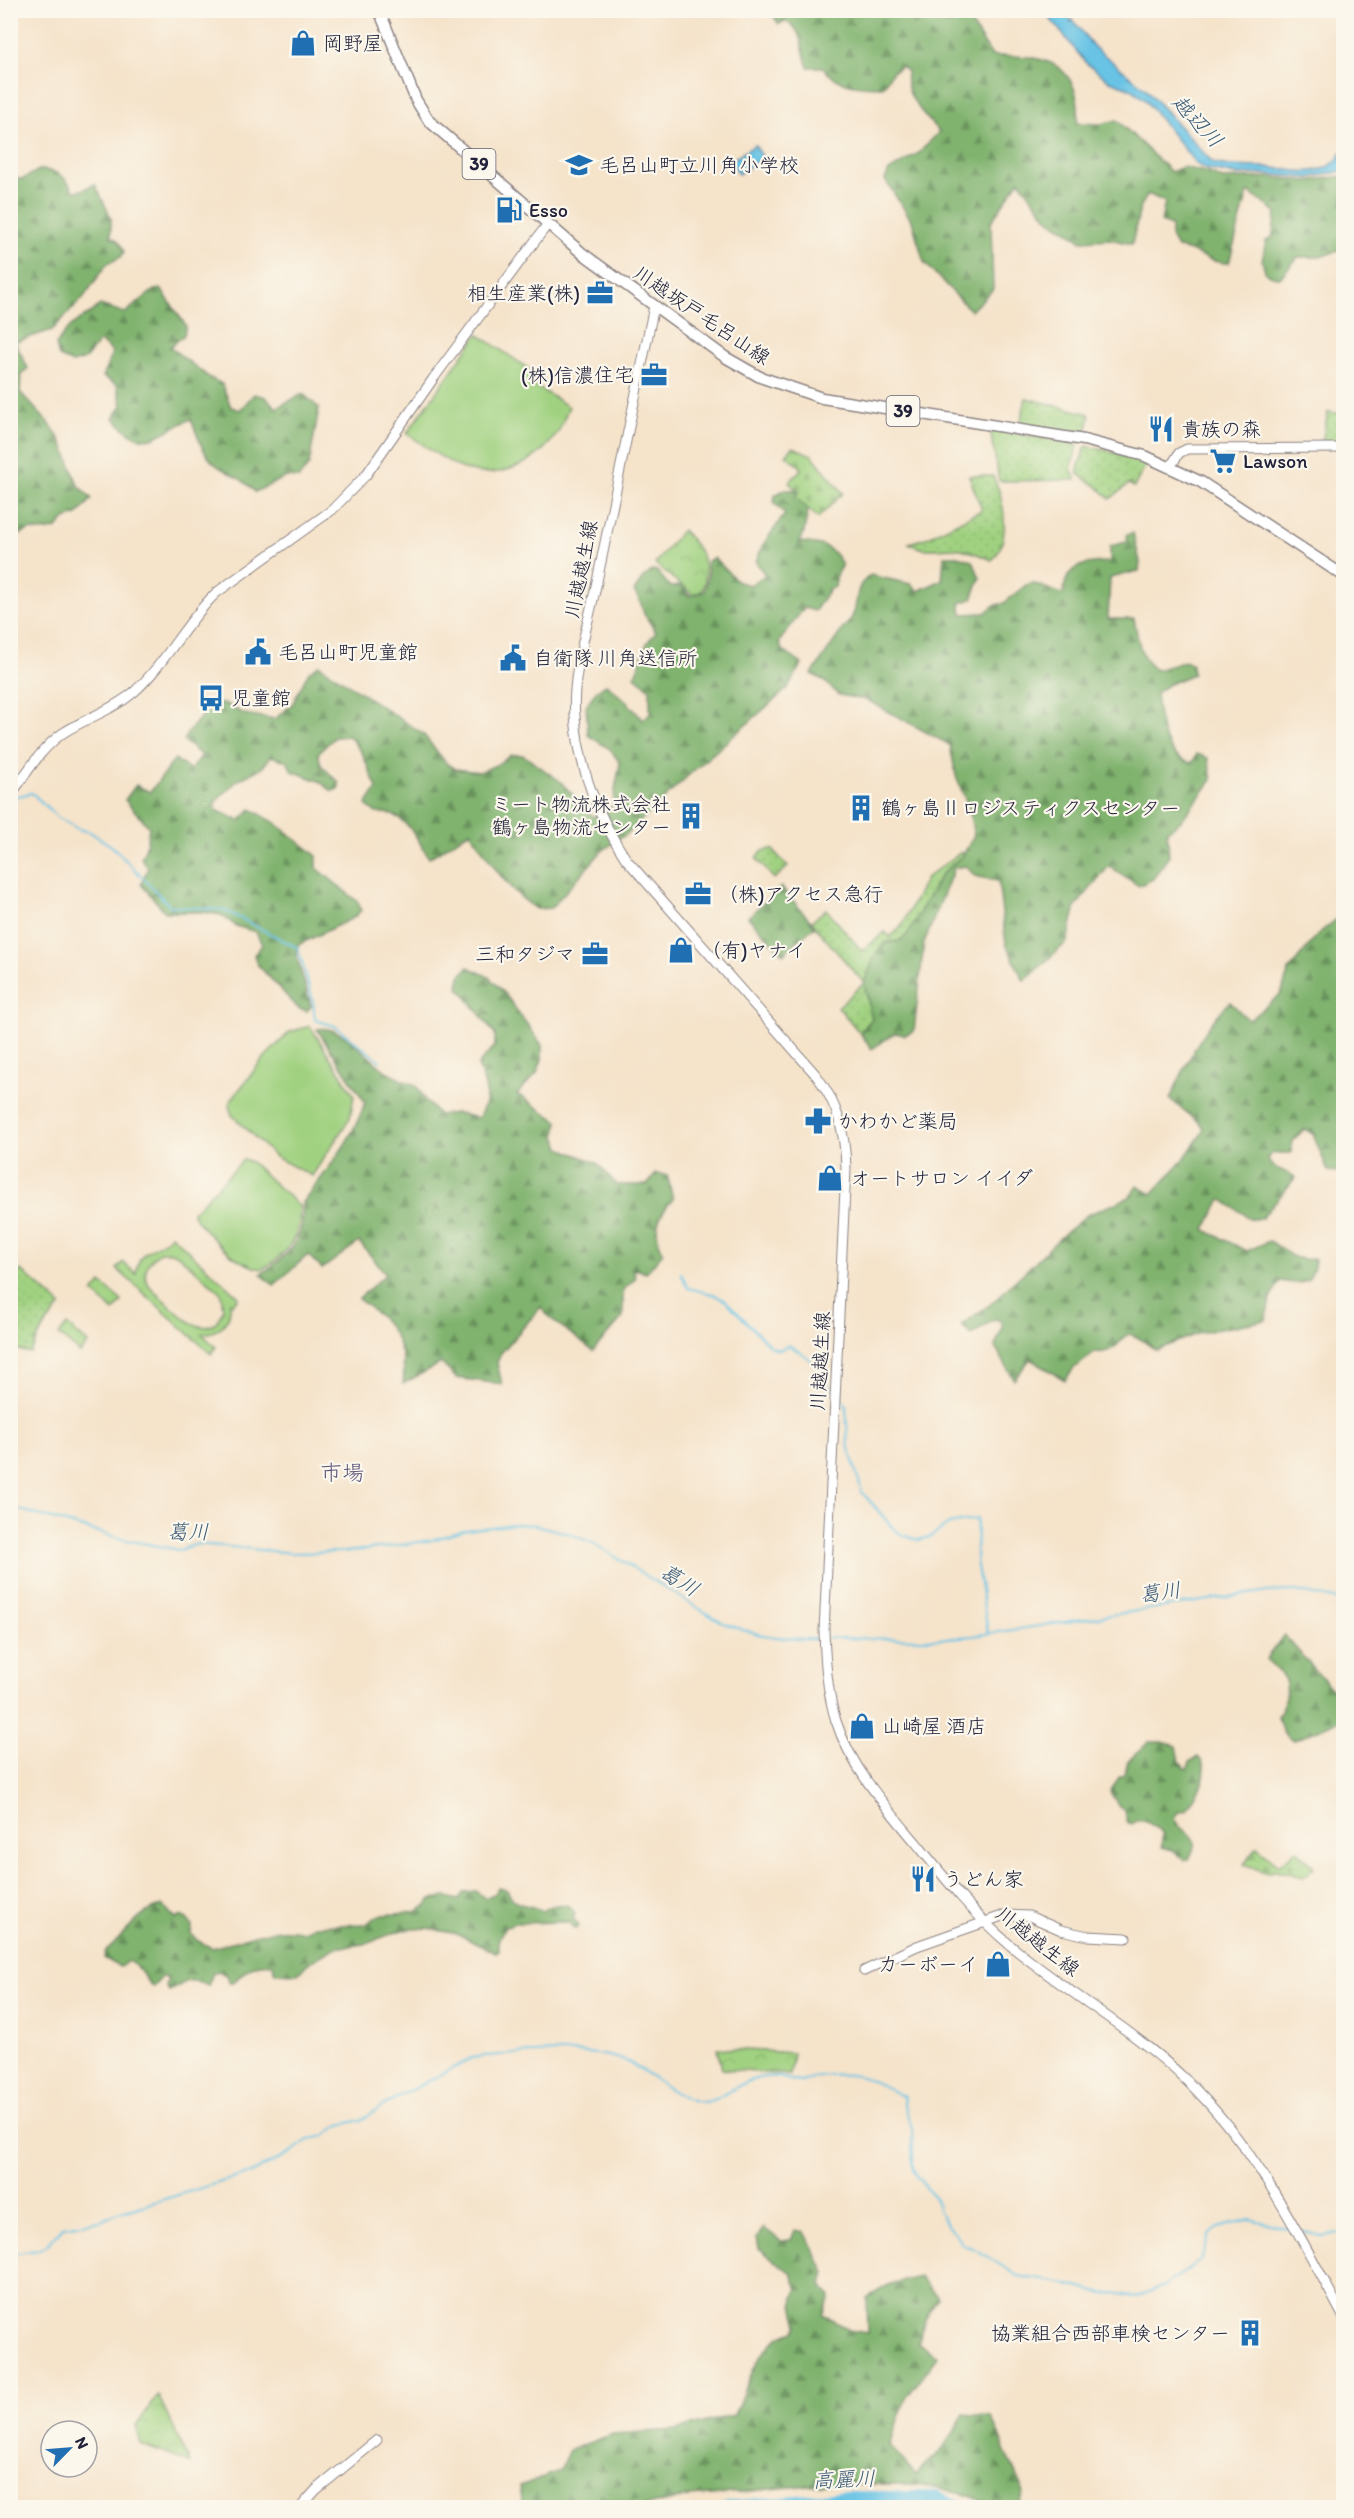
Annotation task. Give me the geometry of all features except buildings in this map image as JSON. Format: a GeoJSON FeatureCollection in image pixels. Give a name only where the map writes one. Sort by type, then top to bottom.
{"type":"FeatureCollection","features":[{"type":"Feature","properties":{"kind":"main road","name":"川越坂戸毛呂山線"},"geometry":{"type":"LineString","coordinates":[[379,10],[416,100],[429,122],[547,225],[606,272],[737,364],[760,377],[799,391],[856,404],[1086,441],[1127,450],[1171,466],[1227,498],[1344,576]]}},
{"type":"Feature","properties":{"kind":"main road"},"geometry":{"type":"LineString","coordinates":[[12,791],[39,755],[54,741],[72,728],[118,704],[145,681],[203,606],[216,593],[317,521],[354,488],[366,475],[433,379],[547,225]]}},
{"type":"Feature","properties":{"kind":"main road","name":"川越越生線"},"geometry":{"type":"LineString","coordinates":[[654,306],[579,669],[574,713],[582,763],[593,800],[607,829],[626,859],[816,1075],[833,1100],[843,1125],[846,1168],[824,1638],[833,1711],[846,1745],[865,1778],[904,1829],[983,1921],[1030,1960],[1146,2045],[1187,2081],[1217,2114],[1255,2162],[1286,2210],[1344,2318]]}},
{"type":"Feature","properties":{"kind":"main road"},"geometry":{"type":"LineString","coordinates":[[1171,466],[1179,453],[1186,449],[1344,448]]}},
{"type":"Feature","properties":{"kind":"main road"},"geometry":{"type":"LineString","coordinates":[[864,1971],[916,1946],[983,1921],[1015,1914],[1029,1916],[1061,1929],[1088,1936],[1126,1938]]}},
{"type":"Feature","properties":{"kind":"main road"},"geometry":{"type":"LineString","coordinates":[[300,2508],[316,2490],[377,2440]]}},
{"type":"Feature","properties":{"kind":"green space"},"geometry":{"type":"Polygon","coordinates":[[[770,11],[963,11],[992,56],[1030,57],[1062,70],[1075,91],[1078,107],[1077,123],[1101,124],[1117,120],[1171,172],[1183,167],[1209,173],[1222,179],[1271,177],[1306,181],[1343,176],[1343,253],[1337,251],[1320,257],[1298,257],[1280,278],[1266,274],[1262,261],[1266,241],[1272,238],[1276,212],[1248,192],[1229,263],[1215,261],[1177,248],[1171,236],[1171,226],[1161,222],[1165,202],[1148,194],[1140,208],[1132,244],[1110,239],[1082,241],[1047,218],[1019,180],[991,222],[993,289],[971,311],[924,262],[912,221],[885,180],[889,171],[919,153],[939,132],[912,97],[908,89],[907,72],[902,66],[892,72],[883,87],[866,87],[842,82],[834,78],[823,67],[808,67],[799,34],[791,24],[785,21],[779,24],[770,11]]]}},
{"type":"Feature","properties":{"kind":"green space"},"geometry":{"type":"Polygon","coordinates":[[[39,170],[51,171],[60,175],[68,181],[74,191],[95,184],[111,218],[111,237],[118,241],[124,252],[121,257],[107,264],[83,298],[52,330],[15,342],[28,368],[21,375],[20,392],[52,427],[63,444],[78,485],[92,499],[77,515],[65,519],[56,529],[29,530],[11,539],[11,178],[23,179],[39,170]]]}},
{"type":"Feature","properties":{"kind":"green space"},"geometry":{"type":"Polygon","coordinates":[[[161,289],[186,326],[184,335],[170,347],[210,378],[222,384],[231,407],[240,410],[254,394],[266,397],[276,408],[303,394],[319,408],[309,465],[299,478],[286,477],[255,492],[247,484],[211,461],[191,419],[151,438],[143,439],[135,436],[114,418],[122,405],[117,385],[103,377],[112,352],[100,341],[85,359],[73,363],[59,357],[56,345],[65,332],[100,305],[125,313],[154,290],[161,289]]]}},
{"type":"Feature","properties":{"kind":"green space"},"geometry":{"type":"Polygon","coordinates":[[[478,334],[536,374],[531,383],[569,407],[558,432],[549,444],[526,462],[499,472],[471,471],[457,466],[437,455],[407,433],[478,334]]]}},
{"type":"Feature","properties":{"kind":"green space"},"geometry":{"type":"Polygon","coordinates":[[[1026,398],[1089,414],[1085,435],[1020,424],[1026,398]]]}},
{"type":"Feature","properties":{"kind":"green space"},"geometry":{"type":"Polygon","coordinates":[[[1328,412],[1343,414],[1343,442],[1322,442],[1328,412]]]}},
{"type":"Feature","properties":{"kind":"green space"},"geometry":{"type":"Polygon","coordinates":[[[990,429],[1078,444],[1071,469],[1076,480],[999,481],[990,429]]]}},
{"type":"Feature","properties":{"kind":"green space"},"geometry":{"type":"Polygon","coordinates":[[[1086,446],[1147,463],[1134,487],[1129,484],[1110,499],[1099,488],[1078,474],[1086,446]]]}},
{"type":"Feature","properties":{"kind":"green space"},"geometry":{"type":"Polygon","coordinates":[[[793,447],[812,455],[843,493],[818,518],[795,497],[799,492],[789,483],[802,468],[786,455],[793,447]]]}},
{"type":"Feature","properties":{"kind":"green space"},"geometry":{"type":"Polygon","coordinates":[[[969,476],[993,476],[1000,495],[1004,514],[1004,531],[1000,547],[992,560],[961,549],[928,549],[909,543],[926,538],[982,510],[969,476]]]}},
{"type":"Feature","properties":{"kind":"green space"},"geometry":{"type":"Polygon","coordinates":[[[784,490],[795,490],[809,505],[804,532],[799,542],[825,546],[834,553],[842,565],[837,573],[835,587],[829,589],[815,611],[804,608],[779,642],[782,650],[802,664],[787,689],[692,772],[628,833],[602,851],[551,908],[537,909],[526,902],[499,874],[470,831],[429,858],[402,820],[386,813],[376,813],[366,805],[377,788],[362,753],[349,736],[335,737],[318,753],[321,765],[339,783],[339,789],[332,791],[319,781],[292,771],[287,761],[271,756],[263,767],[237,781],[214,803],[216,810],[240,821],[251,809],[274,822],[317,856],[317,868],[358,902],[361,910],[355,917],[298,945],[296,954],[311,1006],[307,1011],[298,1008],[257,964],[254,955],[262,945],[256,932],[236,926],[221,915],[203,912],[165,912],[141,884],[148,868],[141,858],[146,847],[149,827],[125,800],[136,785],[150,792],[175,759],[190,770],[202,756],[184,741],[186,735],[212,703],[226,704],[244,714],[275,719],[293,703],[308,673],[319,665],[423,734],[447,764],[455,769],[480,772],[511,755],[523,755],[560,781],[593,817],[612,807],[620,763],[610,749],[588,735],[586,706],[596,691],[606,684],[643,720],[650,713],[650,689],[635,676],[647,643],[656,632],[644,614],[634,591],[643,578],[653,570],[657,571],[670,587],[682,586],[689,596],[704,592],[708,577],[707,561],[714,558],[738,582],[750,585],[765,575],[756,562],[762,546],[785,514],[774,503],[775,495],[784,490]]]}},
{"type":"Feature","properties":{"kind":"green space"},"geometry":{"type":"Polygon","coordinates":[[[682,530],[699,550],[705,565],[705,582],[702,591],[693,595],[655,564],[682,530]]]}},
{"type":"Feature","properties":{"kind":"green space"},"geometry":{"type":"Polygon","coordinates":[[[1133,533],[1140,562],[1139,571],[1110,578],[1108,619],[1134,619],[1143,654],[1156,670],[1186,661],[1192,664],[1193,674],[1169,684],[1156,693],[1158,713],[1168,745],[1174,753],[1182,760],[1192,763],[1197,754],[1208,758],[1212,780],[1180,822],[1167,831],[1169,856],[1153,879],[1139,886],[1109,866],[1076,906],[1067,942],[1024,981],[1006,944],[998,881],[975,876],[966,866],[954,868],[924,943],[914,1031],[905,1035],[895,1033],[872,1049],[860,1033],[872,1019],[864,983],[876,953],[885,943],[899,941],[907,935],[941,875],[963,855],[974,835],[968,806],[956,776],[950,745],[867,700],[839,695],[823,680],[812,674],[852,618],[860,586],[870,575],[911,584],[918,591],[942,580],[944,556],[958,556],[973,561],[980,578],[972,599],[960,603],[962,614],[985,613],[993,606],[1004,603],[1026,585],[1033,583],[1061,594],[1073,570],[1086,564],[1110,562],[1110,546],[1127,542],[1126,535],[1133,533]]]}},
{"type":"Feature","properties":{"kind":"green space"},"geometry":{"type":"Polygon","coordinates":[[[772,849],[788,867],[774,879],[756,858],[763,851],[772,849]]]}},
{"type":"Feature","properties":{"kind":"green space"},"geometry":{"type":"Polygon","coordinates":[[[961,852],[963,855],[941,875],[907,936],[899,941],[885,943],[864,983],[811,922],[826,909],[862,951],[885,932],[890,937],[901,927],[926,878],[961,852]]]}},
{"type":"Feature","properties":{"kind":"green space"},"geometry":{"type":"Polygon","coordinates":[[[781,887],[815,926],[783,954],[748,917],[781,887]]]}},
{"type":"Feature","properties":{"kind":"green space"},"geometry":{"type":"Polygon","coordinates":[[[1343,914],[1343,1173],[1328,1171],[1313,1134],[1305,1129],[1293,1140],[1291,1153],[1272,1153],[1267,1159],[1272,1166],[1296,1177],[1261,1219],[1251,1219],[1221,1199],[1205,1230],[1247,1251],[1269,1241],[1294,1257],[1315,1259],[1312,1274],[1300,1283],[1280,1281],[1270,1299],[1266,1320],[1199,1333],[1157,1350],[1128,1334],[1110,1350],[1096,1352],[1073,1369],[1065,1380],[1030,1359],[1014,1380],[995,1346],[1002,1329],[1001,1321],[995,1319],[971,1335],[961,1325],[992,1303],[1087,1215],[1130,1197],[1137,1186],[1152,1194],[1184,1159],[1204,1130],[1200,1123],[1170,1099],[1189,1060],[1211,1024],[1230,1002],[1249,1020],[1281,994],[1289,970],[1318,934],[1343,914]]]}},
{"type":"Feature","properties":{"kind":"green space"},"geometry":{"type":"Polygon","coordinates":[[[468,967],[489,977],[505,994],[542,1045],[542,1059],[537,1073],[517,1094],[558,1121],[556,1135],[560,1148],[597,1163],[617,1185],[647,1185],[656,1174],[667,1175],[673,1199],[663,1212],[658,1224],[658,1237],[663,1252],[646,1273],[634,1268],[635,1279],[623,1290],[623,1317],[593,1351],[549,1317],[541,1307],[501,1353],[497,1363],[502,1384],[456,1378],[441,1363],[403,1384],[402,1357],[394,1334],[379,1316],[358,1299],[386,1274],[359,1242],[322,1269],[308,1255],[274,1285],[261,1274],[288,1253],[294,1245],[301,1228],[302,1204],[346,1143],[365,1102],[317,1029],[335,1031],[352,1041],[389,1073],[416,1085],[425,1100],[439,1115],[457,1113],[478,1118],[485,1104],[486,1092],[478,1065],[495,1046],[495,1034],[458,986],[460,976],[468,967]]]}},
{"type":"Feature","properties":{"kind":"green space"},"geometry":{"type":"Polygon","coordinates":[[[864,983],[872,1019],[860,1033],[838,1007],[864,983]]]}},
{"type":"Feature","properties":{"kind":"green space"},"geometry":{"type":"Polygon","coordinates":[[[310,1026],[354,1095],[350,1118],[312,1176],[275,1157],[232,1115],[229,1106],[264,1058],[290,1032],[310,1026]]]}},
{"type":"Feature","properties":{"kind":"green space"},"geometry":{"type":"Polygon","coordinates":[[[244,1159],[251,1162],[299,1206],[298,1226],[291,1244],[278,1258],[262,1269],[232,1256],[193,1215],[193,1212],[244,1159]]]}},
{"type":"Feature","properties":{"kind":"green space"},"geometry":{"type":"Polygon","coordinates":[[[171,1235],[239,1297],[233,1304],[230,1302],[229,1315],[224,1325],[202,1334],[216,1347],[211,1354],[117,1269],[123,1262],[136,1274],[140,1258],[171,1235]],[[160,1252],[151,1260],[145,1275],[148,1283],[174,1310],[189,1321],[204,1327],[211,1325],[218,1320],[223,1310],[221,1293],[178,1255],[171,1252],[160,1252]]]}},
{"type":"Feature","properties":{"kind":"green space"},"geometry":{"type":"Polygon","coordinates":[[[21,1270],[61,1305],[42,1330],[30,1353],[11,1348],[11,1281],[21,1270]]]}},
{"type":"Feature","properties":{"kind":"green space"},"geometry":{"type":"Polygon","coordinates":[[[101,1283],[122,1301],[114,1311],[93,1293],[101,1283]]]}},
{"type":"Feature","properties":{"kind":"green space"},"geometry":{"type":"Polygon","coordinates":[[[67,1325],[88,1343],[80,1353],[59,1335],[67,1325]]]}},
{"type":"Feature","properties":{"kind":"green space"},"geometry":{"type":"Polygon","coordinates":[[[1284,1635],[1338,1696],[1343,1697],[1343,1719],[1295,1740],[1285,1734],[1278,1716],[1286,1694],[1286,1683],[1266,1659],[1284,1635]]]}},
{"type":"Feature","properties":{"kind":"green space"},"geometry":{"type":"Polygon","coordinates":[[[1149,1742],[1162,1742],[1177,1746],[1180,1762],[1184,1768],[1187,1769],[1191,1761],[1198,1757],[1203,1764],[1205,1770],[1202,1784],[1187,1810],[1177,1813],[1174,1818],[1193,1839],[1193,1850],[1189,1859],[1185,1860],[1173,1850],[1162,1847],[1162,1832],[1147,1822],[1138,1820],[1132,1824],[1127,1822],[1125,1810],[1119,1806],[1110,1792],[1119,1777],[1124,1775],[1128,1761],[1149,1742]]]}},
{"type":"Feature","properties":{"kind":"green space"},"geometry":{"type":"Polygon","coordinates":[[[1257,1847],[1279,1865],[1297,1850],[1314,1867],[1304,1877],[1275,1870],[1267,1873],[1244,1864],[1257,1847]]]}},
{"type":"Feature","properties":{"kind":"green space"},"geometry":{"type":"Polygon","coordinates":[[[498,1888],[507,1890],[518,1903],[542,1911],[556,1905],[565,1905],[573,1910],[575,1914],[573,1918],[579,1925],[575,1929],[568,1922],[513,1923],[505,1927],[499,1938],[499,1950],[496,1953],[457,1934],[427,1928],[402,1930],[364,1944],[334,1948],[307,1964],[298,1974],[275,1973],[273,1964],[266,1963],[246,1970],[233,1983],[229,1983],[228,1977],[219,1971],[213,1973],[208,1986],[192,1981],[169,1991],[166,1986],[168,1977],[162,1977],[153,1987],[133,1963],[128,1961],[120,1967],[104,1958],[105,1952],[138,1919],[145,1913],[163,1906],[176,1919],[181,1916],[187,1919],[192,1926],[191,1934],[198,1941],[212,1948],[269,1931],[304,1932],[314,1926],[367,1924],[388,1914],[416,1912],[426,1906],[431,1899],[446,1897],[459,1900],[464,1892],[476,1891],[485,1898],[496,1893],[498,1888]]]}},
{"type":"Feature","properties":{"kind":"green space"},"geometry":{"type":"Polygon","coordinates":[[[717,2048],[793,2053],[790,2075],[722,2069],[717,2048]]]}},
{"type":"Feature","properties":{"kind":"green space"},"geometry":{"type":"Polygon","coordinates":[[[764,2228],[781,2241],[791,2240],[795,2230],[805,2232],[825,2273],[822,2285],[830,2297],[823,2315],[849,2330],[868,2333],[867,2298],[890,2284],[920,2277],[938,2297],[925,2319],[918,2344],[938,2356],[906,2398],[889,2445],[916,2475],[944,2447],[964,2414],[991,2417],[1024,2493],[1016,2507],[998,2507],[958,2492],[912,2484],[820,2484],[681,2498],[643,2507],[523,2507],[520,2486],[559,2471],[569,2450],[613,2434],[676,2430],[734,2415],[750,2377],[763,2354],[771,2344],[794,2331],[798,2325],[793,2302],[798,2289],[792,2274],[759,2248],[757,2237],[764,2228]]]}},
{"type":"Feature","properties":{"kind":"green space"},"geometry":{"type":"Polygon","coordinates":[[[158,2395],[190,2463],[141,2445],[136,2426],[158,2395]]]}},
{"type":"Feature","properties":{"kind":"water"},"geometry":{"type":"Polygon","coordinates":[[[1044,11],[1065,11],[1071,22],[1072,19],[1094,47],[1145,88],[1213,163],[1312,171],[1330,166],[1343,151],[1343,171],[1308,178],[1266,174],[1236,175],[1206,169],[1196,164],[1146,101],[1132,89],[1110,81],[1086,63],[1044,11]]]}},
{"type":"Feature","properties":{"kind":"water"},"geometry":{"type":"Polygon","coordinates":[[[755,145],[763,158],[738,174],[730,161],[755,145]]]}},
{"type":"Feature","properties":{"kind":"waterway"},"geometry":{"type":"LineString","coordinates":[[13,797],[32,793],[57,817],[78,829],[90,832],[113,847],[170,906],[224,910],[298,948],[313,1002],[315,1020],[335,1026],[380,1061]]}},
{"type":"Feature","properties":{"kind":"waterway"},"geometry":{"type":"LineString","coordinates":[[681,1273],[688,1288],[713,1294],[726,1301],[771,1347],[779,1350],[789,1345],[807,1357],[814,1363],[832,1389]]}},
{"type":"Feature","properties":{"kind":"waterway"},"geometry":{"type":"LineString","coordinates":[[838,1395],[846,1405],[848,1444],[862,1492],[892,1527],[902,1535],[918,1540],[930,1537],[949,1524],[977,1519],[976,1560],[988,1632]]}},
{"type":"Feature","properties":{"kind":"waterway","name":"葛川"},"geometry":{"type":"LineString","coordinates":[[10,1507],[126,1540],[179,1550],[198,1544],[293,1553],[345,1552],[432,1540],[466,1530],[515,1524],[536,1525],[593,1543],[719,1621],[731,1626],[769,1636],[822,1639]]}},
{"type":"Feature","properties":{"kind":"waterway","name":"葛川"},"geometry":{"type":"LineString","coordinates":[[828,1638],[936,1639],[973,1636],[1262,1592],[1296,1591],[1344,1601]]}},
{"type":"Feature","properties":{"kind":"waterway"},"geometry":{"type":"LineString","coordinates":[[10,2254],[38,2250],[48,2244],[63,2227],[101,2221],[115,2214],[251,2173],[290,2153],[308,2140],[324,2136],[340,2125],[361,2120],[389,2102],[472,2058],[556,2052],[591,2053],[623,2060],[673,2091],[703,2102],[714,2099],[746,2082],[765,2077],[801,2082],[818,2076],[844,2074],[854,2075],[881,2085],[904,2097],[903,2103],[912,2128],[913,2168],[917,2177],[936,2199],[939,2213],[963,2245],[975,2249],[1018,2276],[1061,2283],[1103,2294],[1114,2293],[1136,2297],[1166,2285],[1201,2260],[1209,2234],[1218,2228],[1250,2219],[1291,2229]]}},
{"type":"Feature","properties":{"kind":"waterway"},"geometry":{"type":"LineString","coordinates":[[1300,2231],[1322,2236],[1338,2233]]}},
{"type":"Feature","properties":{"kind":"waterway","name":"高麗川"},"geometry":{"type":"LineString","coordinates":[[728,2508],[845,2498],[937,2498],[960,2508]]}},
{"type":"Feature","properties":{"kind":"place","name":"岡野屋"},"geometry":{"type":"Point","coordinates":[303,43]}},
{"type":"Feature","properties":{"kind":"place","name":"毛呂山町立川角小学校"},"geometry":{"type":"Point","coordinates":[579,165]}},
{"type":"Feature","properties":{"kind":"place","name":"Esso"},"geometry":{"type":"Point","coordinates":[509,210]}},
{"type":"Feature","properties":{"kind":"place","name":"相生産業(株)"},"geometry":{"type":"Point","coordinates":[600,293]}},
{"type":"Feature","properties":{"kind":"place","name":"(株)信濃住宅"},"geometry":{"type":"Point","coordinates":[654,375]}},
{"type":"Feature","properties":{"kind":"place","name":"貴族の森"},"geometry":{"type":"Point","coordinates":[1161,429]}},
{"type":"Feature","properties":{"kind":"place","name":"Lawson"},"geometry":{"type":"Point","coordinates":[1223,461]}},
{"type":"Feature","properties":{"kind":"place","name":"毛呂山町児童館"},"geometry":{"type":"Point","coordinates":[258,652]}},
{"type":"Feature","properties":{"kind":"place","name":"自衛隊 川角送信所"},"geometry":{"type":"Point","coordinates":[513,658]}},
{"type":"Feature","properties":{"kind":"place","name":"児童館"},"geometry":{"type":"Point","coordinates":[211,698]}},
{"type":"Feature","properties":{"kind":"place","name":"鶴ヶ島Ⅱロジスティクスセンター"},"geometry":{"type":"Point","coordinates":[861,808]}},
{"type":"Feature","properties":{"kind":"place","name":"ミート物流株式会社 鶴ヶ島物流センター"},"geometry":{"type":"Point","coordinates":[691,816]}},
{"type":"Feature","properties":{"kind":"place","name":"（株)アクセス急行"},"geometry":{"type":"Point","coordinates":[698,894]}},
{"type":"Feature","properties":{"kind":"place","name":"（有)ヤナイ"},"geometry":{"type":"Point","coordinates":[681,950]}},
{"type":"Feature","properties":{"kind":"place","name":"三和タジマ"},"geometry":{"type":"Point","coordinates":[595,954]}},
{"type":"Feature","properties":{"kind":"place","name":"かわかど薬局"},"geometry":{"type":"Point","coordinates":[818,1121]}},
{"type":"Feature","properties":{"kind":"place","name":"オートサロン イイダ"},"geometry":{"type":"Point","coordinates":[830,1178]}},
{"type":"Feature","properties":{"kind":"place","name":"山崎屋 酒店"},"geometry":{"type":"Point","coordinates":[862,1726]}},
{"type":"Feature","properties":{"kind":"place","name":"うどん家"},"geometry":{"type":"Point","coordinates":[923,1879]}},
{"type":"Feature","properties":{"kind":"place","name":"カーボーイ"},"geometry":{"type":"Point","coordinates":[998,1964]}},
{"type":"Feature","properties":{"kind":"place","name":"協業組合西部車検センター"},"geometry":{"type":"Point","coordinates":[1250,2333]}},
{"type":"Feature","properties":{"kind":"district","name":"市場"},"geometry":{"type":"Point","coordinates":[342,1472]}},
{"type":"Feature","properties":{"kind":"water label","name":"越辺川"},"geometry":{"type":"Point","coordinates":[1198,121]}}]}
